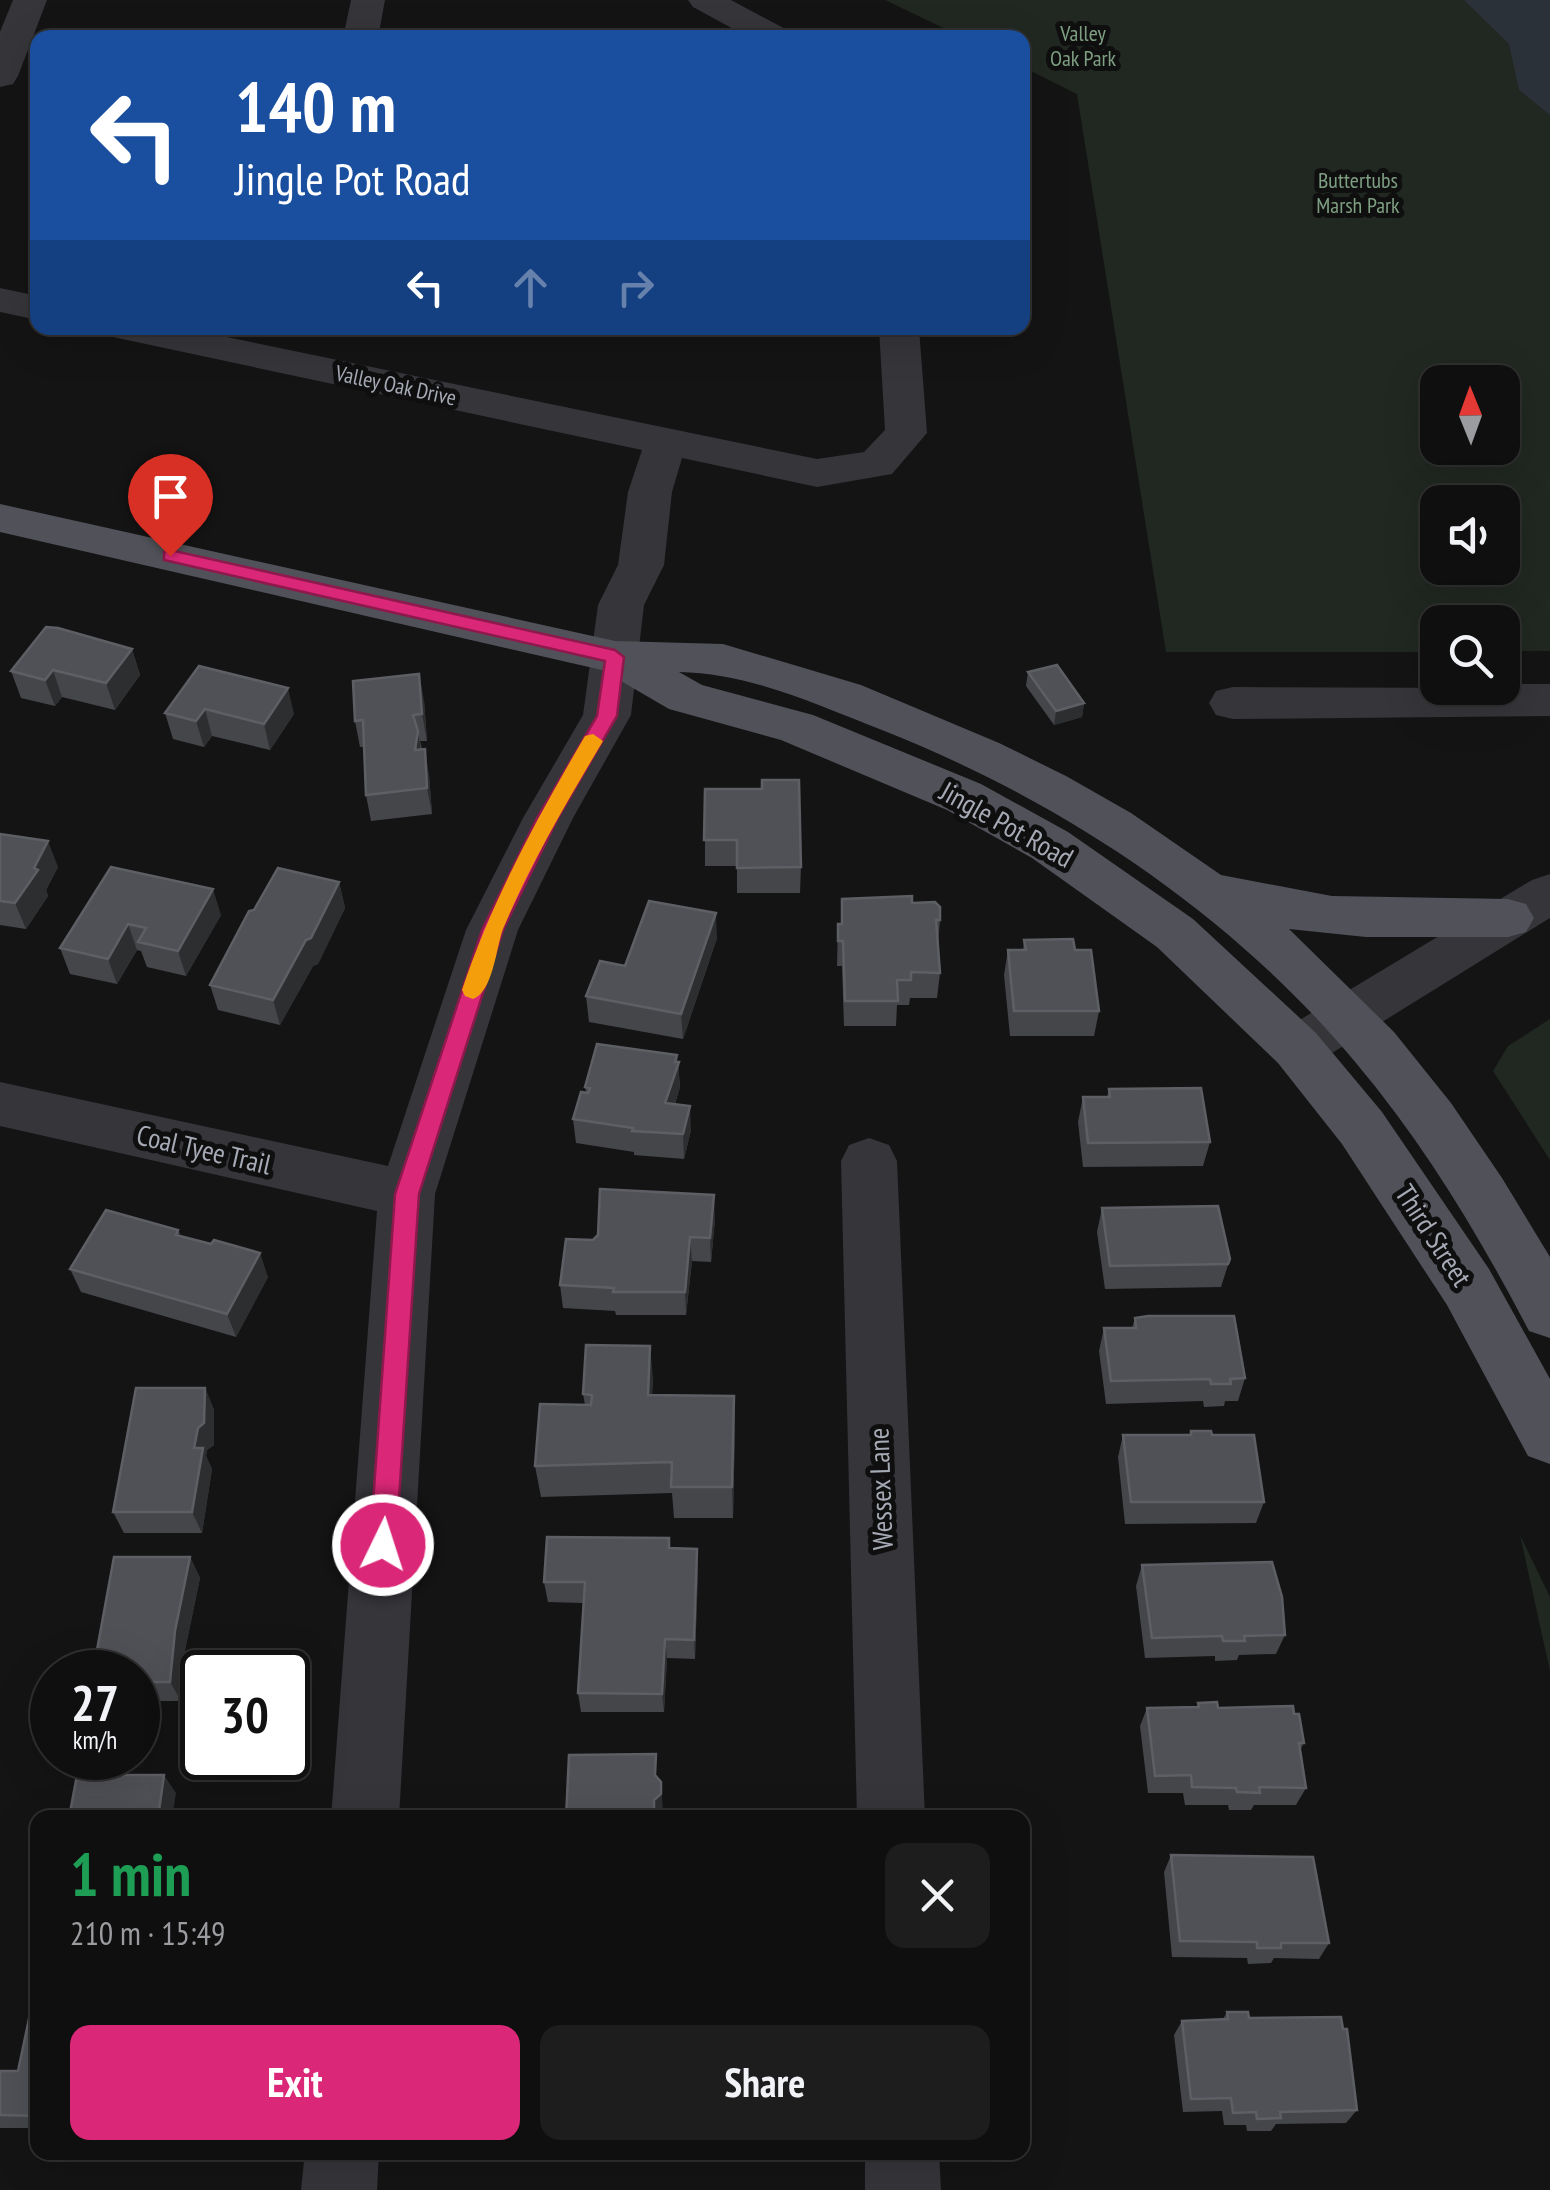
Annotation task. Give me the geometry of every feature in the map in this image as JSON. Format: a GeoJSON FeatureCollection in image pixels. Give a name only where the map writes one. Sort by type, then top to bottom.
{"type":"FeatureCollection","features":[{"type":"Feature","properties":{"kind":"main road","name":"Jingle Pot Road"},"geometry":{"type":"LineString","coordinates":[[0,518],[615,657],[708,658],[810,685],[919,725],[1040,784],[1126,834],[1270,940],[1348,1017]]}},
{"type":"Feature","properties":{"kind":"main road","name":"Jingle Pot Road"},"geometry":{"type":"LineString","coordinates":[[615,657],[686,697],[796,727],[857,749],[1007,820],[1089,870],[1175,933],[1297,1048]]}},
{"type":"Feature","properties":{"kind":"main road"},"geometry":{"type":"LineString","coordinates":[[1198,884],[1262,906],[1345,919],[1529,905]]}},
{"type":"Feature","properties":{"kind":"main road"},"geometry":{"type":"LineString","coordinates":[[1348,1017],[1472,1182],[1550,1313]]}},
{"type":"Feature","properties":{"kind":"main road","name":"Third Street"},"geometry":{"type":"LineString","coordinates":[[1297,1048],[1414,1200],[1468,1287],[1550,1437]]}},
{"type":"Feature","properties":{"kind":"street"},"geometry":{"type":"LineString","coordinates":[[0,76],[30,0]]}},
{"type":"Feature","properties":{"kind":"street"},"geometry":{"type":"LineString","coordinates":[[362,30],[368,0]]}},
{"type":"Feature","properties":{"kind":"street"},"geometry":{"type":"LineString","coordinates":[[704,0],[762,30]]}},
{"type":"Feature","properties":{"kind":"street"},"geometry":{"type":"LineString","coordinates":[[0,300],[30,306]]}},
{"type":"Feature","properties":{"kind":"street","name":"Valley Oak Drive"},"geometry":{"type":"LineString","coordinates":[[195,335],[292,345],[666,442],[817,473],[877,464],[906,433],[899,335]]}},
{"type":"Feature","properties":{"kind":"street"},"geometry":{"type":"LineString","coordinates":[[365,1810],[407,1194],[492,930],[548,818],[607,716],[621,605],[641,565],[650,492],[666,442]]}},
{"type":"Feature","properties":{"kind":"street"},"geometry":{"type":"LineString","coordinates":[[1232,703],[1550,700]]}},
{"type":"Feature","properties":{"kind":"street"},"geometry":{"type":"LineString","coordinates":[[1297,1048],[1529,905]]}},
{"type":"Feature","properties":{"kind":"street","name":"Coal Tyee Trail"},"geometry":{"type":"LineString","coordinates":[[0,1104],[407,1194]]}},
{"type":"Feature","properties":{"kind":"street","name":"Wessex Lane"},"geometry":{"type":"LineString","coordinates":[[869,1161],[891,1810]]}},
{"type":"Feature","properties":{"kind":"street"},"geometry":{"type":"LineString","coordinates":[[339,2190],[341,2160]]}},
{"type":"Feature","properties":{"kind":"street"},"geometry":{"type":"LineString","coordinates":[[902,2160],[903,2190]]}},
{"type":"Feature","properties":{"kind":"green space","name":"Buttertubs Marsh Park"},"geometry":{"type":"Polygon","coordinates":[[[885,0],[1550,0],[1550,651],[1520,651],[1520,605],[1420,605],[1420,652],[1166,652],[1077,94],[1030,70],[1030,30],[947,30],[885,0]]]}},
{"type":"Feature","properties":{"kind":"green space"},"geometry":{"type":"Polygon","coordinates":[[[1550,1019],[1550,1160],[1493,1071],[1508,1046],[1550,1019]]]}},
{"type":"Feature","properties":{"kind":"green space"},"geometry":{"type":"Polygon","coordinates":[[[1520,1535],[1550,1597],[1550,1671],[1520,1535]]]}},
{"type":"Feature","properties":{"kind":"shaded area"},"geometry":{"type":"Polygon","coordinates":[[[1464,0],[1550,0],[1550,115],[1519,90],[1509,44],[1464,0]]]}},
{"type":"Feature","properties":{"kind":"building"},"geometry":{"type":"Polygon","coordinates":[[[46,627],[132,649],[106,683],[53,670],[45,680],[11,671],[46,627]]]}},
{"type":"Feature","properties":{"kind":"building"},"geometry":{"type":"Polygon","coordinates":[[[1057,665],[1084,703],[1056,711],[1028,672],[1057,665]]]}},
{"type":"Feature","properties":{"kind":"building"},"geometry":{"type":"Polygon","coordinates":[[[199,666],[288,688],[264,724],[205,709],[196,721],[165,713],[199,666]]]}},
{"type":"Feature","properties":{"kind":"building"},"geometry":{"type":"Polygon","coordinates":[[[419,674],[422,714],[413,715],[418,731],[415,750],[425,749],[427,788],[366,795],[363,720],[355,721],[353,681],[419,674]]]}},
{"type":"Feature","properties":{"kind":"building"},"geometry":{"type":"Polygon","coordinates":[[[762,780],[799,780],[801,867],[737,868],[737,840],[704,840],[705,789],[762,789],[762,780]]]}},
{"type":"Feature","properties":{"kind":"building"},"geometry":{"type":"Polygon","coordinates":[[[0,834],[48,841],[34,868],[38,870],[15,903],[0,901],[0,834]]]}},
{"type":"Feature","properties":{"kind":"building"},"geometry":{"type":"Polygon","coordinates":[[[111,867],[213,889],[178,951],[138,942],[146,928],[128,924],[108,959],[60,948],[111,867]]]}},
{"type":"Feature","properties":{"kind":"building"},"geometry":{"type":"Polygon","coordinates":[[[278,868],[339,882],[311,938],[306,940],[273,1000],[210,985],[249,911],[254,910],[278,868]]]}},
{"type":"Feature","properties":{"kind":"building"},"geometry":{"type":"Polygon","coordinates":[[[912,896],[912,903],[935,902],[940,907],[940,920],[936,920],[940,973],[911,972],[911,980],[897,980],[898,1001],[845,1001],[843,941],[838,941],[842,899],[912,896]]]}},
{"type":"Feature","properties":{"kind":"building"},"geometry":{"type":"Polygon","coordinates":[[[649,901],[716,913],[681,1014],[586,996],[600,961],[625,966],[649,901]]]}},
{"type":"Feature","properties":{"kind":"building"},"geometry":{"type":"Polygon","coordinates":[[[1073,939],[1075,950],[1091,950],[1099,1011],[1014,1011],[1008,950],[1026,950],[1024,940],[1073,939]]]}},
{"type":"Feature","properties":{"kind":"building"},"geometry":{"type":"Polygon","coordinates":[[[597,1044],[677,1055],[675,1062],[679,1062],[665,1103],[690,1106],[683,1134],[632,1131],[633,1128],[573,1119],[581,1092],[588,1093],[590,1088],[585,1087],[597,1044]]]}},
{"type":"Feature","properties":{"kind":"building"},"geometry":{"type":"Polygon","coordinates":[[[1201,1088],[1210,1142],[1088,1143],[1083,1097],[1110,1097],[1109,1089],[1201,1088]]]}},
{"type":"Feature","properties":{"kind":"building"},"geometry":{"type":"Polygon","coordinates":[[[600,1189],[714,1195],[710,1238],[690,1237],[685,1292],[613,1292],[614,1288],[560,1285],[566,1239],[593,1240],[598,1235],[600,1189]]]}},
{"type":"Feature","properties":{"kind":"building"},"geometry":{"type":"Polygon","coordinates":[[[1218,1206],[1228,1264],[1110,1266],[1102,1208],[1218,1206]]]}},
{"type":"Feature","properties":{"kind":"building"},"geometry":{"type":"Polygon","coordinates":[[[106,1210],[178,1230],[176,1235],[211,1244],[214,1240],[260,1253],[227,1314],[70,1269],[106,1210]]]}},
{"type":"Feature","properties":{"kind":"building"},"geometry":{"type":"Polygon","coordinates":[[[1234,1316],[1245,1378],[1230,1379],[1231,1384],[1211,1384],[1210,1379],[1111,1381],[1104,1328],[1136,1328],[1135,1318],[1234,1316]]]}},
{"type":"Feature","properties":{"kind":"building"},"geometry":{"type":"Polygon","coordinates":[[[586,1345],[650,1346],[648,1395],[734,1396],[732,1487],[671,1487],[672,1462],[535,1466],[540,1404],[591,1405],[592,1395],[583,1394],[586,1345]]]}},
{"type":"Feature","properties":{"kind":"building"},"geometry":{"type":"Polygon","coordinates":[[[136,1388],[205,1388],[204,1423],[198,1428],[194,1448],[203,1448],[192,1512],[113,1512],[136,1388]]]}},
{"type":"Feature","properties":{"kind":"building"},"geometry":{"type":"Polygon","coordinates":[[[1191,1431],[1254,1435],[1264,1502],[1131,1502],[1123,1435],[1191,1435],[1191,1431]]]}},
{"type":"Feature","properties":{"kind":"building"},"geometry":{"type":"Polygon","coordinates":[[[547,1537],[669,1538],[669,1548],[697,1549],[694,1640],[665,1639],[662,1694],[578,1693],[585,1582],[544,1582],[547,1537]]]}},
{"type":"Feature","properties":{"kind":"building"},"geometry":{"type":"Polygon","coordinates":[[[114,1557],[190,1557],[175,1631],[170,1682],[160,1682],[160,1650],[97,1650],[114,1557]]]}},
{"type":"Feature","properties":{"kind":"building"},"geometry":{"type":"Polygon","coordinates":[[[1272,1562],[1282,1597],[1285,1635],[1244,1636],[1245,1641],[1223,1641],[1222,1636],[1152,1638],[1142,1565],[1272,1562]]]}},
{"type":"Feature","properties":{"kind":"building"},"geometry":{"type":"Polygon","coordinates":[[[1217,1702],[1218,1708],[1293,1706],[1294,1714],[1299,1714],[1304,1743],[1299,1743],[1306,1788],[1259,1787],[1260,1793],[1237,1792],[1236,1788],[1192,1787],[1191,1775],[1155,1776],[1147,1708],[1199,1707],[1198,1703],[1217,1702]]]}},
{"type":"Feature","properties":{"kind":"building"},"geometry":{"type":"Polygon","coordinates":[[[656,1754],[655,1775],[661,1782],[661,1794],[654,1800],[654,1810],[566,1810],[569,1755],[656,1754]]]}},
{"type":"Feature","properties":{"kind":"building"},"geometry":{"type":"Polygon","coordinates":[[[160,1775],[164,1775],[159,1810],[70,1810],[76,1780],[160,1780],[160,1775]]]}},
{"type":"Feature","properties":{"kind":"building"},"geometry":{"type":"Polygon","coordinates":[[[1171,1855],[1313,1857],[1329,1943],[1281,1943],[1281,1948],[1257,1948],[1257,1942],[1180,1941],[1171,1855]]]}},
{"type":"Feature","properties":{"kind":"building"},"geometry":{"type":"Polygon","coordinates":[[[1227,2012],[1248,2012],[1249,2018],[1341,2017],[1343,2029],[1347,2029],[1357,2110],[1280,2112],[1281,2118],[1257,2119],[1256,2112],[1233,2113],[1231,2098],[1191,2099],[1182,2021],[1228,2019],[1227,2012]]]}},
{"type":"Feature","properties":{"kind":"building"},"geometry":{"type":"Polygon","coordinates":[[[30,2014],[30,2116],[0,2115],[0,2071],[18,2071],[30,2014]]]}},
{"type":"Feature","properties":{"kind":"slow traffic"},"geometry":{"type":"LineString","coordinates":[[473,990],[492,930],[548,818],[593,741]]}},
{"type":"Feature","properties":{"kind":"route"},"geometry":{"type":"LineString","coordinates":[[170,556],[615,657],[607,716],[548,818],[492,930],[407,1194],[383,1545]]}},
{"type":"Feature","properties":{"kind":"park label","name":"Valley Oak Park"},"geometry":{"type":"Point","coordinates":[1083,46]}}]}
